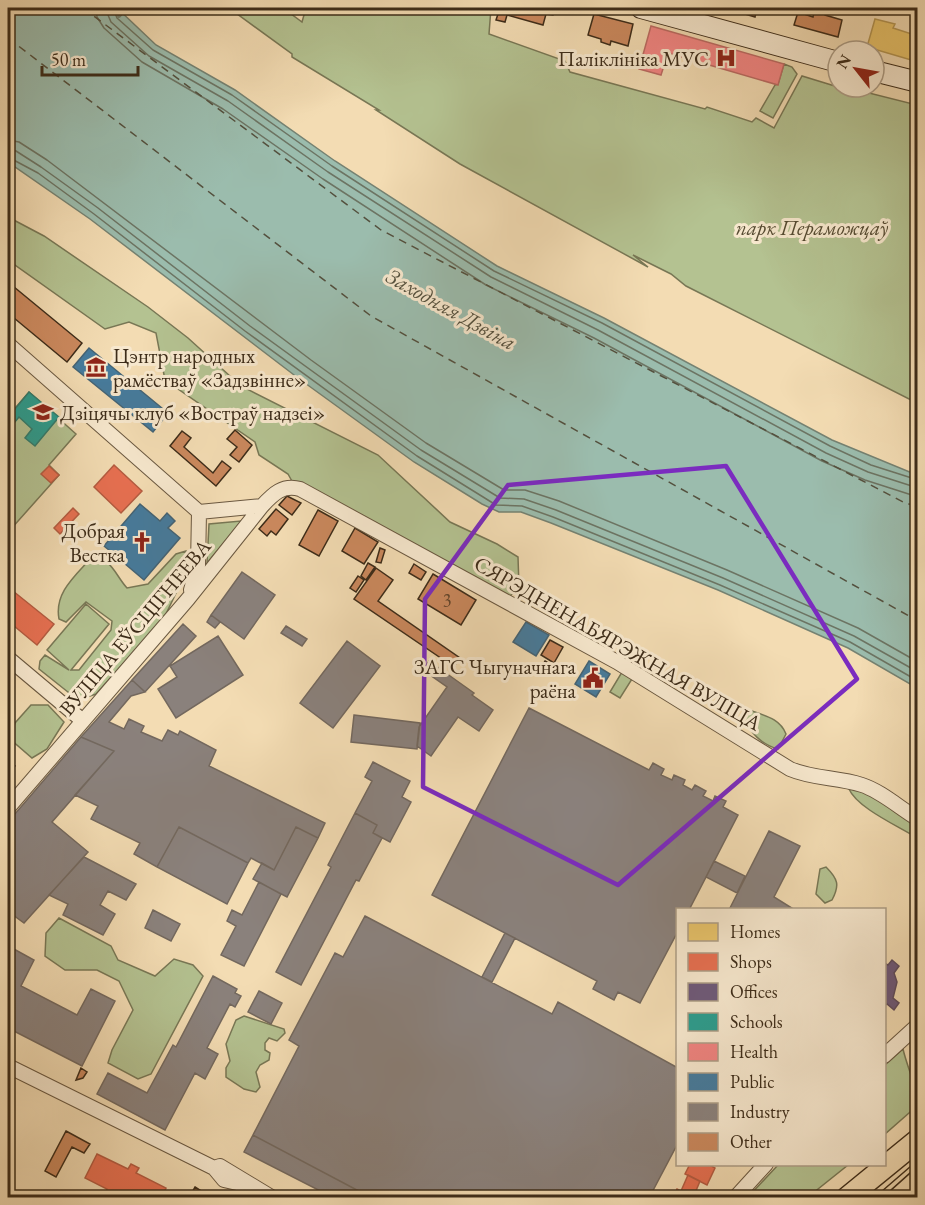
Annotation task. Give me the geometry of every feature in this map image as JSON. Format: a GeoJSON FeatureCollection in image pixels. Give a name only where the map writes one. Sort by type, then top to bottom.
{"type":"FeatureCollection","features":[{"type":"Feature","properties":{"kind":"main road"},"geometry":{"type":"LineString","coordinates":[[886,1166],[918,1140]]}},
{"type":"Feature","properties":{"kind":"main road"},"geometry":{"type":"LineString","coordinates":[[847,1197],[886,1166]]}},
{"type":"Feature","properties":{"kind":"main road"},"geometry":{"type":"LineString","coordinates":[[899,1197],[918,1181]]}},
{"type":"Feature","properties":{"kind":"street"},"geometry":{"type":"LineString","coordinates":[[641,8],[826,59]]}},
{"type":"Feature","properties":{"kind":"street"},"geometry":{"type":"LineString","coordinates":[[886,74],[918,82]]}},
{"type":"Feature","properties":{"kind":"street"},"geometry":{"type":"LineString","coordinates":[[8,344],[199,512],[262,506]]}},
{"type":"Feature","properties":{"kind":"street","name":"ВУЛІЦА ЕЎСЦІГНЕЕВА"},"geometry":{"type":"LineString","coordinates":[[8,808],[188,599],[262,506],[275,492],[291,486],[300,489]]}},
{"type":"Feature","properties":{"kind":"street","name":"СЯРЭДНЕНАБЯРЭЖНАЯ ВУЛІЦА"},"geometry":{"type":"LineString","coordinates":[[300,489],[616,662],[790,769],[808,777],[831,777],[866,786],[918,819]]}},
{"type":"Feature","properties":{"kind":"street"},"geometry":{"type":"LineString","coordinates":[[188,599],[198,565],[199,512]]}},
{"type":"Feature","properties":{"kind":"street"},"geometry":{"type":"LineString","coordinates":[[8,658],[83,721]]}},
{"type":"Feature","properties":{"kind":"street"},"geometry":{"type":"LineString","coordinates":[[886,1055],[918,1025]]}},
{"type":"Feature","properties":{"kind":"street"},"geometry":{"type":"LineString","coordinates":[[8,1066],[214,1168],[224,1180],[250,1186]]}},
{"type":"Feature","properties":{"kind":"street"},"geometry":{"type":"LineString","coordinates":[[214,1168],[220,1166],[229,1170],[250,1186],[273,1197]]}},
{"type":"Feature","properties":{"kind":"street"},"geometry":{"type":"LineString","coordinates":[[735,1197],[764,1166]]}},
{"type":"Feature","properties":{"kind":"highlighted area"},"geometry":{"type":"Polygon","coordinates":[[[726,466],[857,679],[618,885],[423,787],[425,599],[508,485],[726,466]]]}},
{"type":"Feature","properties":{"kind":"green space","name":"парк Пераможцаў"},"geometry":{"type":"Polygon","coordinates":[[[229,8],[283,8],[302,22],[306,8],[491,8],[489,34],[565,61],[570,72],[705,109],[707,107],[752,122],[756,118],[774,128],[802,76],[826,83],[826,99],[886,97],[917,105],[917,403],[686,286],[671,274],[633,255],[648,267],[460,164],[376,110],[379,110],[292,57],[292,54],[229,8]]]}},
{"type":"Feature","properties":{"kind":"green space"},"geometry":{"type":"Polygon","coordinates":[[[784,64],[792,67],[797,74],[773,118],[760,111],[775,85],[778,84],[784,64]]]}},
{"type":"Feature","properties":{"kind":"green space"},"geometry":{"type":"Polygon","coordinates":[[[8,217],[44,236],[148,307],[188,338],[241,386],[378,455],[450,522],[497,544],[518,557],[519,587],[510,596],[293,483],[288,474],[259,455],[255,442],[165,380],[156,333],[129,322],[105,329],[8,260],[8,217]]]}},
{"type":"Feature","properties":{"kind":"green space"},"geometry":{"type":"Polygon","coordinates":[[[29,392],[76,434],[49,465],[59,475],[11,529],[8,526],[8,412],[10,414],[29,392]]]}},
{"type":"Feature","properties":{"kind":"green space"},"geometry":{"type":"Polygon","coordinates":[[[241,522],[207,563],[209,524],[241,522]]]}},
{"type":"Feature","properties":{"kind":"green space"},"geometry":{"type":"Polygon","coordinates":[[[186,551],[188,568],[164,618],[96,694],[78,700],[39,669],[40,661],[45,655],[69,670],[47,650],[86,604],[109,624],[71,670],[79,670],[111,630],[112,621],[86,602],[66,622],[59,619],[58,610],[63,593],[91,558],[98,558],[108,563],[127,588],[148,584],[176,554],[186,551]]]}},
{"type":"Feature","properties":{"kind":"green space"},"geometry":{"type":"Polygon","coordinates":[[[622,672],[632,679],[620,698],[610,692],[622,672]]]}},
{"type":"Feature","properties":{"kind":"green space"},"geometry":{"type":"Polygon","coordinates":[[[31,705],[48,705],[64,722],[47,749],[32,758],[10,739],[15,723],[31,705]]]}},
{"type":"Feature","properties":{"kind":"green space"},"geometry":{"type":"Polygon","coordinates":[[[752,711],[772,719],[783,729],[786,734],[778,749],[762,741],[749,728],[744,717],[747,712],[752,711]]]}},
{"type":"Feature","properties":{"kind":"green space"},"geometry":{"type":"Polygon","coordinates":[[[855,787],[871,795],[917,827],[917,838],[861,803],[849,789],[855,787]]]}},
{"type":"Feature","properties":{"kind":"green space"},"geometry":{"type":"Polygon","coordinates":[[[826,867],[833,875],[837,886],[832,900],[825,903],[816,894],[820,869],[826,867]]]}},
{"type":"Feature","properties":{"kind":"green space"},"geometry":{"type":"Polygon","coordinates":[[[59,918],[111,946],[118,960],[155,976],[174,959],[193,965],[203,976],[151,1074],[138,1079],[108,1063],[112,1050],[133,1010],[119,981],[97,970],[65,970],[45,956],[46,933],[59,918]]]}},
{"type":"Feature","properties":{"kind":"green space"},"geometry":{"type":"Polygon","coordinates":[[[244,1016],[284,1029],[285,1033],[277,1041],[269,1038],[265,1043],[265,1050],[270,1053],[269,1060],[260,1065],[256,1072],[260,1087],[256,1092],[244,1089],[226,1077],[226,1068],[230,1061],[226,1044],[236,1020],[244,1016]]]}},
{"type":"Feature","properties":{"kind":"green space"},"geometry":{"type":"Polygon","coordinates":[[[903,1049],[914,1085],[917,1106],[886,1133],[886,1064],[903,1049]]]}},
{"type":"Feature","properties":{"kind":"green space"},"geometry":{"type":"Polygon","coordinates":[[[777,1166],[847,1166],[808,1197],[748,1197],[777,1166]]]}},
{"type":"Feature","properties":{"kind":"water","name":"Заходняя Дзвіна"},"geometry":{"type":"Polygon","coordinates":[[[8,8],[117,8],[156,45],[235,90],[335,161],[497,266],[604,318],[832,440],[917,475],[917,688],[848,648],[718,590],[521,512],[499,512],[482,504],[414,462],[298,378],[90,219],[8,162],[8,8]]]}},
{"type":"Feature","properties":{"kind":"building: Homes"},"geometry":{"type":"Polygon","coordinates":[[[875,19],[895,24],[893,28],[918,36],[918,62],[886,53],[886,39],[869,39],[875,19]]]}},
{"type":"Feature","properties":{"kind":"building: Shops"},"geometry":{"type":"Polygon","coordinates":[[[114,465],[142,491],[121,513],[94,487],[114,465]]]}},
{"type":"Feature","properties":{"kind":"building: Shops"},"geometry":{"type":"Polygon","coordinates":[[[49,466],[59,475],[51,483],[41,474],[49,466]]]}},
{"type":"Feature","properties":{"kind":"building: Shops"},"geometry":{"type":"Polygon","coordinates":[[[73,508],[79,514],[60,534],[54,528],[73,508]]]}},
{"type":"Feature","properties":{"kind":"building: Shops"},"geometry":{"type":"Polygon","coordinates":[[[8,587],[54,624],[37,645],[8,621],[8,587]]]}},
{"type":"Feature","properties":{"kind":"building: Shops"},"geometry":{"type":"Polygon","coordinates":[[[97,1154],[128,1169],[131,1164],[139,1168],[136,1173],[166,1188],[162,1198],[103,1198],[107,1189],[85,1178],[97,1154]]]}},
{"type":"Feature","properties":{"kind":"building: Shops"},"geometry":{"type":"Polygon","coordinates":[[[689,1166],[715,1168],[707,1185],[685,1174],[689,1166]]]}},
{"type":"Feature","properties":{"kind":"building: Shops"},"geometry":{"type":"Polygon","coordinates":[[[688,1175],[700,1181],[693,1198],[673,1198],[677,1189],[681,1191],[688,1175]]]}},
{"type":"Feature","properties":{"kind":"building: Offices"},"geometry":{"type":"Polygon","coordinates":[[[892,960],[899,966],[894,973],[897,982],[893,998],[899,1003],[894,1010],[886,1005],[886,964],[888,965],[892,960]]]}},
{"type":"Feature","properties":{"kind":"building: Schools"},"geometry":{"type":"Polygon","coordinates":[[[29,392],[59,417],[35,446],[25,438],[32,429],[19,417],[10,428],[8,426],[8,412],[10,415],[29,392]]]}},
{"type":"Feature","properties":{"kind":"building: Health","name":"Паліклініка МУС"},"geometry":{"type":"Polygon","coordinates":[[[651,26],[784,64],[778,85],[668,53],[661,75],[639,69],[651,26]]]}},
{"type":"Feature","properties":{"kind":"building: Public"},"geometry":{"type":"Polygon","coordinates":[[[89,348],[168,413],[153,432],[73,367],[89,348]]]}},
{"type":"Feature","properties":{"kind":"building: Public","name":"Добрая Вестка"},"geometry":{"type":"Polygon","coordinates":[[[140,504],[160,521],[167,513],[175,521],[168,528],[180,538],[144,580],[104,546],[140,504]]]}},
{"type":"Feature","properties":{"kind":"building: Public"},"geometry":{"type":"Polygon","coordinates":[[[526,622],[549,635],[536,656],[513,642],[526,622]]]}},
{"type":"Feature","properties":{"kind":"building: Public","name":"ЗАГС Чыгуначнага раёна"},"geometry":{"type":"Polygon","coordinates":[[[589,661],[610,674],[596,697],[575,684],[589,661]]]}},
{"type":"Feature","properties":{"kind":"building: Industry"},"geometry":{"type":"Polygon","coordinates":[[[242,572],[275,595],[244,639],[211,615],[242,572]]]}},
{"type":"Feature","properties":{"kind":"building: Industry"},"geometry":{"type":"Polygon","coordinates":[[[211,615],[220,622],[215,628],[207,622],[211,615]]]}},
{"type":"Feature","properties":{"kind":"building: Industry"},"geometry":{"type":"Polygon","coordinates":[[[183,624],[196,636],[145,692],[132,680],[183,624]]]}},
{"type":"Feature","properties":{"kind":"building: Industry"},"geometry":{"type":"Polygon","coordinates":[[[286,626],[307,639],[302,646],[281,633],[286,626]]]}},
{"type":"Feature","properties":{"kind":"building: Industry"},"geometry":{"type":"Polygon","coordinates":[[[218,636],[243,675],[176,718],[158,689],[177,677],[170,666],[218,636]]]}},
{"type":"Feature","properties":{"kind":"building: Industry"},"geometry":{"type":"Polygon","coordinates":[[[347,641],[380,666],[333,728],[300,703],[347,641]]]}},
{"type":"Feature","properties":{"kind":"building: Industry"},"geometry":{"type":"Polygon","coordinates":[[[429,661],[474,693],[472,695],[493,710],[479,731],[458,717],[431,756],[417,746],[419,727],[447,687],[423,670],[429,661]]]}},
{"type":"Feature","properties":{"kind":"building: Industry"},"geometry":{"type":"Polygon","coordinates":[[[132,680],[145,692],[131,696],[109,722],[124,729],[129,719],[144,726],[141,732],[162,741],[168,730],[178,735],[180,731],[216,750],[209,766],[325,823],[318,838],[296,827],[274,870],[251,858],[248,863],[179,827],[157,867],[134,854],[140,843],[91,819],[98,806],[75,795],[114,751],[81,737],[132,680]]]}},
{"type":"Feature","properties":{"kind":"building: Industry"},"geometry":{"type":"Polygon","coordinates":[[[529,708],[649,770],[653,763],[664,769],[661,775],[672,780],[674,775],[685,780],[683,785],[692,790],[695,785],[706,791],[703,796],[713,801],[715,796],[726,801],[723,807],[738,815],[690,908],[676,908],[676,935],[640,1003],[618,992],[614,1000],[593,989],[597,981],[432,895],[529,708]]]}},
{"type":"Feature","properties":{"kind":"building: Industry"},"geometry":{"type":"Polygon","coordinates":[[[354,715],[420,723],[417,749],[351,742],[354,715]]]}},
{"type":"Feature","properties":{"kind":"building: Industry"},"geometry":{"type":"Polygon","coordinates":[[[81,737],[114,751],[52,822],[88,852],[24,923],[13,915],[8,921],[8,822],[81,737]]]}},
{"type":"Feature","properties":{"kind":"building: Industry"},"geometry":{"type":"Polygon","coordinates":[[[373,762],[410,781],[402,797],[411,802],[390,842],[373,833],[377,825],[355,813],[372,781],[365,777],[373,762]]]}},
{"type":"Feature","properties":{"kind":"building: Industry"},"geometry":{"type":"Polygon","coordinates":[[[355,813],[377,825],[373,833],[382,838],[359,881],[356,880],[301,985],[276,972],[331,867],[328,865],[355,813]]]}},
{"type":"Feature","properties":{"kind":"building: Industry"},"geometry":{"type":"Polygon","coordinates":[[[179,827],[248,863],[227,904],[157,867],[179,827]]]}},
{"type":"Feature","properties":{"kind":"building: Industry"},"geometry":{"type":"Polygon","coordinates":[[[296,827],[318,838],[287,897],[253,879],[262,863],[274,870],[296,827]]]}},
{"type":"Feature","properties":{"kind":"building: Industry"},"geometry":{"type":"Polygon","coordinates":[[[769,831],[800,846],[774,897],[792,908],[730,908],[769,831]]]}},
{"type":"Feature","properties":{"kind":"building: Industry"},"geometry":{"type":"Polygon","coordinates":[[[84,857],[136,884],[126,900],[108,891],[100,905],[115,914],[103,935],[63,915],[68,904],[49,895],[84,857]]]}},
{"type":"Feature","properties":{"kind":"building: Industry"},"geometry":{"type":"Polygon","coordinates":[[[714,861],[745,876],[737,893],[706,877],[714,861]]]}},
{"type":"Feature","properties":{"kind":"building: Industry"},"geometry":{"type":"Polygon","coordinates":[[[259,882],[281,894],[244,966],[221,955],[236,926],[227,921],[232,910],[242,915],[259,882]]]}},
{"type":"Feature","properties":{"kind":"building: Industry"},"geometry":{"type":"Polygon","coordinates":[[[153,910],[180,924],[171,941],[145,928],[153,910]]]}},
{"type":"Feature","properties":{"kind":"building: Industry"},"geometry":{"type":"Polygon","coordinates":[[[365,916],[552,1014],[558,1002],[676,1067],[676,1147],[649,1198],[372,1198],[253,1135],[299,1046],[289,1040],[335,953],[343,957],[365,916]]]}},
{"type":"Feature","properties":{"kind":"building: Industry"},"geometry":{"type":"Polygon","coordinates":[[[505,933],[515,938],[492,982],[482,977],[505,933]]]}},
{"type":"Feature","properties":{"kind":"building: Industry"},"geometry":{"type":"Polygon","coordinates":[[[12,948],[34,960],[21,986],[77,1015],[91,989],[115,1001],[82,1066],[8,1028],[8,956],[12,948]]]}},
{"type":"Feature","properties":{"kind":"building: Industry"},"geometry":{"type":"Polygon","coordinates":[[[213,976],[237,989],[235,993],[241,996],[235,1007],[230,1004],[207,1048],[218,1054],[205,1079],[195,1073],[165,1130],[97,1094],[108,1073],[147,1093],[173,1045],[176,1047],[213,976]]]}},
{"type":"Feature","properties":{"kind":"building: Industry"},"geometry":{"type":"Polygon","coordinates":[[[259,991],[282,1003],[271,1024],[248,1012],[259,991]]]}},
{"type":"Feature","properties":{"kind":"building: Industry"},"geometry":{"type":"Polygon","coordinates":[[[253,1135],[372,1198],[334,1198],[244,1152],[253,1135]]]}},
{"type":"Feature","properties":{"kind":"building: Other"},"geometry":{"type":"Polygon","coordinates":[[[500,8],[555,8],[553,15],[546,14],[543,25],[507,15],[505,22],[496,20],[500,8]]]}},
{"type":"Feature","properties":{"kind":"building: Other"},"geometry":{"type":"Polygon","coordinates":[[[733,8],[757,8],[755,17],[732,10],[733,8]]]}},
{"type":"Feature","properties":{"kind":"building: Other"},"geometry":{"type":"Polygon","coordinates":[[[815,8],[821,8],[825,15],[842,20],[838,37],[794,25],[798,12],[813,17],[815,8]]]}},
{"type":"Feature","properties":{"kind":"building: Other"},"geometry":{"type":"Polygon","coordinates":[[[594,14],[633,24],[628,46],[611,41],[610,45],[588,35],[594,14]]]}},
{"type":"Feature","properties":{"kind":"building: Other"},"geometry":{"type":"Polygon","coordinates":[[[8,282],[82,343],[67,362],[8,313],[8,282]]]}},
{"type":"Feature","properties":{"kind":"building: Other"},"geometry":{"type":"Polygon","coordinates":[[[235,430],[252,445],[239,462],[230,455],[237,447],[227,439],[235,430]]]}},
{"type":"Feature","properties":{"kind":"building: Other"},"geometry":{"type":"Polygon","coordinates":[[[182,431],[191,438],[184,447],[213,473],[222,461],[231,468],[216,486],[170,446],[182,431]]]}},
{"type":"Feature","properties":{"kind":"building: Other"},"geometry":{"type":"Polygon","coordinates":[[[287,496],[301,503],[292,515],[279,505],[287,496]]]}},
{"type":"Feature","properties":{"kind":"building: Other"},"geometry":{"type":"Polygon","coordinates":[[[276,509],[288,519],[276,535],[271,531],[267,536],[259,529],[276,509]]]}},
{"type":"Feature","properties":{"kind":"building: Other"},"geometry":{"type":"Polygon","coordinates":[[[318,510],[338,521],[319,556],[299,545],[318,510]]]}},
{"type":"Feature","properties":{"kind":"building: Other"},"geometry":{"type":"Polygon","coordinates":[[[355,528],[378,542],[364,564],[342,551],[355,528]]]}},
{"type":"Feature","properties":{"kind":"building: Other"},"geometry":{"type":"Polygon","coordinates":[[[380,548],[385,550],[381,563],[376,562],[380,548]]]}},
{"type":"Feature","properties":{"kind":"building: Other"},"geometry":{"type":"Polygon","coordinates":[[[368,563],[375,567],[366,580],[361,576],[368,563]]]}},
{"type":"Feature","properties":{"kind":"building: Other"},"geometry":{"type":"Polygon","coordinates":[[[414,564],[426,572],[421,580],[409,573],[414,564]]]}},
{"type":"Feature","properties":{"kind":"building: Other"},"geometry":{"type":"Polygon","coordinates":[[[376,568],[393,580],[378,601],[460,658],[454,667],[354,599],[376,568]]]}},
{"type":"Feature","properties":{"kind":"building: Other"},"geometry":{"type":"Polygon","coordinates":[[[433,574],[476,600],[461,625],[418,599],[433,574]]]}},
{"type":"Feature","properties":{"kind":"building: Other"},"geometry":{"type":"Polygon","coordinates":[[[358,576],[364,580],[356,592],[350,588],[358,576]]]}},
{"type":"Feature","properties":{"kind":"building: Other"},"geometry":{"type":"Polygon","coordinates":[[[550,640],[563,647],[554,663],[541,655],[550,640]]]}},
{"type":"Feature","properties":{"kind":"building: Other"},"geometry":{"type":"Polygon","coordinates":[[[545,661],[553,666],[548,675],[540,670],[545,661]]]}},
{"type":"Feature","properties":{"kind":"building: Other"},"geometry":{"type":"Polygon","coordinates":[[[8,760],[15,766],[8,776],[8,760]]]}},
{"type":"Feature","properties":{"kind":"building: Other"},"geometry":{"type":"Polygon","coordinates":[[[81,1068],[87,1072],[83,1078],[76,1080],[81,1068]]]}},
{"type":"Feature","properties":{"kind":"building: Other"},"geometry":{"type":"Polygon","coordinates":[[[66,1131],[90,1144],[84,1153],[72,1147],[56,1177],[45,1171],[66,1131]]]}},
{"type":"Feature","properties":{"kind":"building: Other"},"geometry":{"type":"Polygon","coordinates":[[[195,1187],[209,1196],[208,1198],[190,1196],[195,1187]]]}},
{"type":"Feature","properties":{"kind":"waterway"},"geometry":{"type":"LineString","coordinates":[[119,16],[126,8]]}},
{"type":"Feature","properties":{"kind":"ferry route"},"geometry":{"type":"LineString","coordinates":[[83,8],[381,230],[907,504],[918,505]]}},
{"type":"Feature","properties":{"kind":"ferry route"},"geometry":{"type":"LineString","coordinates":[[8,38],[371,316],[918,621]]}},
{"type":"Feature","properties":{"kind":"tram line"},"geometry":{"type":"LineString","coordinates":[[874,1198],[918,1160]]}},
{"type":"Feature","properties":{"kind":"place","name":"Паліклініка МУС"},"geometry":{"type":"Point","coordinates":[726,58]}},
{"type":"Feature","properties":{"kind":"place","name":"Цэнтр народных рамёстваў «Задзвінне»"},"geometry":{"type":"Point","coordinates":[96,367]}},
{"type":"Feature","properties":{"kind":"place","name":"Дзіцячы клуб «Востраў надзеі»"},"geometry":{"type":"Point","coordinates":[43,412]}},
{"type":"Feature","properties":{"kind":"place","name":"Добрая Вестка"},"geometry":{"type":"Point","coordinates":[142,542]}},
{"type":"Feature","properties":{"kind":"place","name":"ЗАГС Чыгуначнага раёна"},"geometry":{"type":"Point","coordinates":[593,678]}}]}
